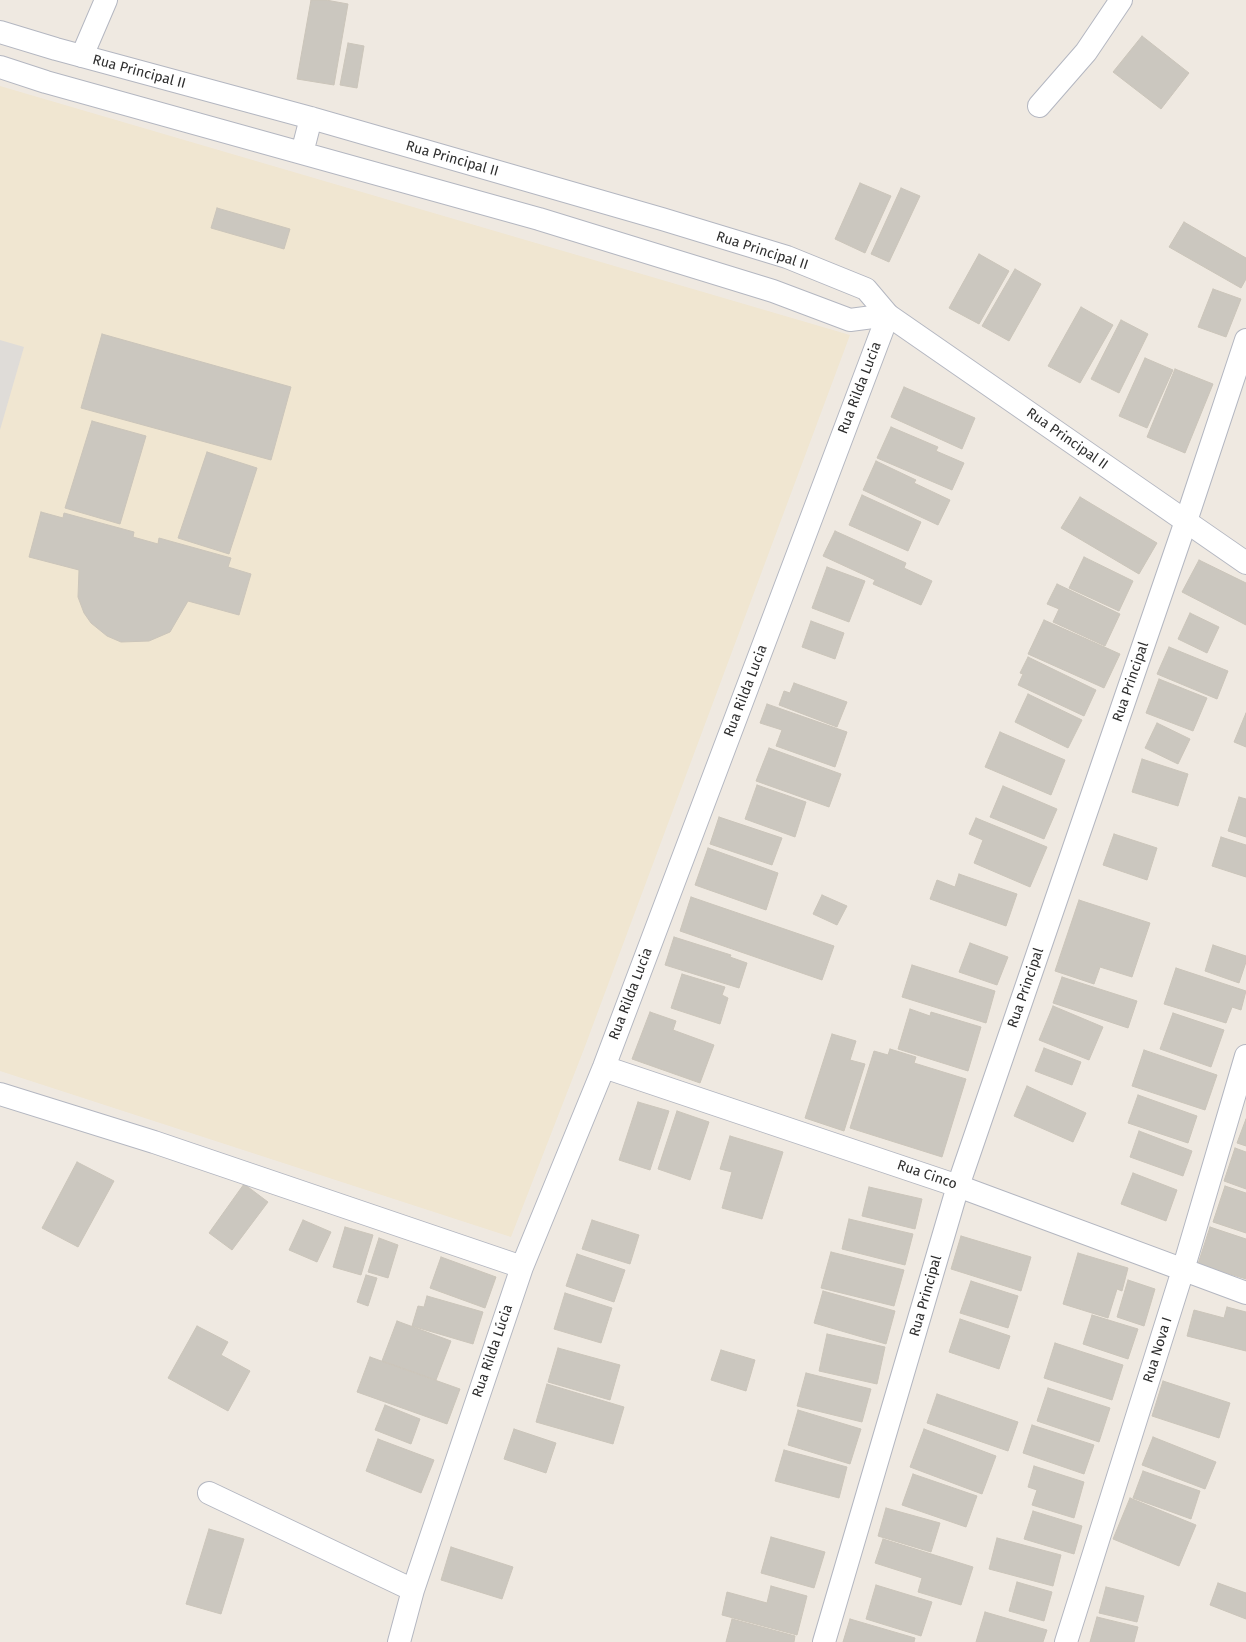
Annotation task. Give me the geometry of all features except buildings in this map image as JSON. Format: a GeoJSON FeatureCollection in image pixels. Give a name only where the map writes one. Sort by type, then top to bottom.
{"type":"FeatureCollection","features":[{"type":"Feature","properties":{"kind":"street"},"geometry":{"type":"LineString","coordinates":[[82,56],[106,0]]}},
{"type":"Feature","properties":{"kind":"street"},"geometry":{"type":"LineString","coordinates":[[1039,106],[1086,52],[1121,0]]}},
{"type":"Feature","properties":{"kind":"street","name":"Rua Principal II"},"geometry":{"type":"LineString","coordinates":[[0,32],[56,49],[311,118],[787,257],[866,289],[888,315],[1246,563]]}},
{"type":"Feature","properties":{"kind":"street"},"geometry":{"type":"LineString","coordinates":[[46,82],[56,49]]}},
{"type":"Feature","properties":{"kind":"street"},"geometry":{"type":"LineString","coordinates":[[0,67],[46,82],[539,219],[772,291],[850,320],[888,315]]}},
{"type":"Feature","properties":{"kind":"street"},"geometry":{"type":"LineString","coordinates":[[302,153],[311,118]]}},
{"type":"Feature","properties":{"kind":"street","name":"Rua Rilda Lucia"},"geometry":{"type":"LineString","coordinates":[[604,1067],[888,315]]}},
{"type":"Feature","properties":{"kind":"street","name":"Rua Principal"},"geometry":{"type":"LineString","coordinates":[[824,1642],[958,1186],[1186,521],[1246,340]]}},
{"type":"Feature","properties":{"kind":"street","name":"Rua Nova I"},"geometry":{"type":"LineString","coordinates":[[1066,1642],[1183,1270],[1246,1056]]}},
{"type":"Feature","properties":{"kind":"street","name":"Rua Cinco"},"geometry":{"type":"LineString","coordinates":[[604,1067],[958,1186],[1246,1293]]}},
{"type":"Feature","properties":{"kind":"street","name":"Rua Rilda Lúcia"},"geometry":{"type":"LineString","coordinates":[[399,1642],[413,1590],[522,1267],[604,1067]]}},
{"type":"Feature","properties":{"kind":"street"},"geometry":{"type":"LineString","coordinates":[[0,1094],[154,1142],[522,1267]]}},
{"type":"Feature","properties":{"kind":"street"},"geometry":{"type":"LineString","coordinates":[[209,1493],[413,1590]]}},
{"type":"Feature","properties":{"kind":"shaded area"},"geometry":{"type":"Polygon","coordinates":[[[0,86],[850,335],[584,1049],[511,1237],[0,1071],[0,86]]]}},
{"type":"Feature","properties":{"kind":"shaded area"},"geometry":{"type":"Polygon","coordinates":[[[0,340],[24,347],[0,430],[0,340]]]}}]}
